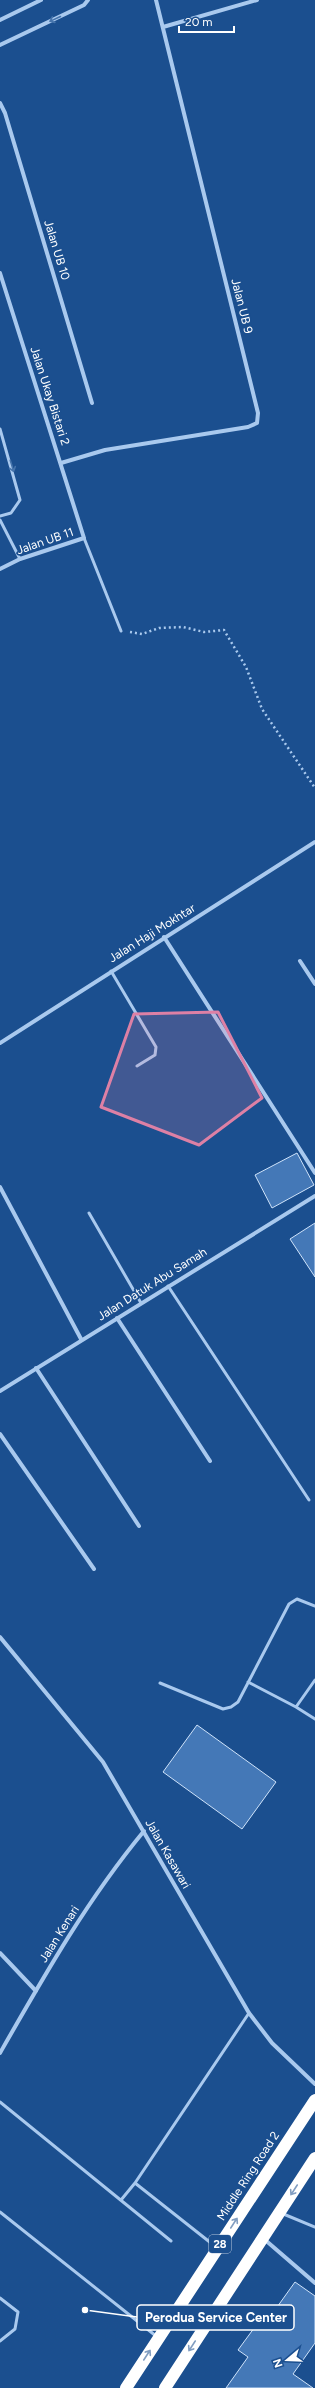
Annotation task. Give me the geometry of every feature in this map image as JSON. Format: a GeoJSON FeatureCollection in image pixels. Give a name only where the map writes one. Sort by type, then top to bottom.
{"type":"FeatureCollection","features":[{"type":"Feature","properties":{"kind":"highway","name":"Middle Ring Road 2"},"geometry":{"type":"LineString","coordinates":[[126,2388],[315,2100]]}},
{"type":"Feature","properties":{"kind":"highway"},"geometry":{"type":"LineString","coordinates":[[165,2388],[315,2158]]}},
{"type":"Feature","properties":{"kind":"street"},"geometry":{"type":"LineString","coordinates":[[0,20],[41,0]]}},
{"type":"Feature","properties":{"kind":"street"},"geometry":{"type":"LineString","coordinates":[[0,45],[84,5],[88,0]]}},
{"type":"Feature","properties":{"kind":"street","name":"Jalan UB 9"},"geometry":{"type":"LineString","coordinates":[[61,464],[105,450],[248,427],[257,423],[258,413],[156,0]]}},
{"type":"Feature","properties":{"kind":"street"},"geometry":{"type":"LineString","coordinates":[[163,27],[257,0]]}},
{"type":"Feature","properties":{"kind":"street","name":"Jalan UB 10"},"geometry":{"type":"LineString","coordinates":[[0,103],[5,113],[92,403]]}},
{"type":"Feature","properties":{"kind":"street","name":"Jalan Ukay Bistari 2"},"geometry":{"type":"LineString","coordinates":[[0,273],[81,525]]}},
{"type":"Feature","properties":{"kind":"street","name":"Jalan UB 11"},"geometry":{"type":"LineString","coordinates":[[0,569],[20,559],[84,538],[81,525]]}},
{"type":"Feature","properties":{"kind":"street","name":"Jalan Haji Mokhtar"},"geometry":{"type":"LineString","coordinates":[[0,1043],[315,842]]}},
{"type":"Feature","properties":{"kind":"street"},"geometry":{"type":"LineString","coordinates":[[164,938],[315,1173]]}},
{"type":"Feature","properties":{"kind":"street"},"geometry":{"type":"LineString","coordinates":[[300,961],[315,984]]}},
{"type":"Feature","properties":{"kind":"street"},"geometry":{"type":"LineString","coordinates":[[0,1187],[81,1340]]}},
{"type":"Feature","properties":{"kind":"street","name":"Jalan Datuk Abu Samah"},"geometry":{"type":"LineString","coordinates":[[0,1391],[315,1196]]}},
{"type":"Feature","properties":{"kind":"street"},"geometry":{"type":"LineString","coordinates":[[117,1318],[210,1461]]}},
{"type":"Feature","properties":{"kind":"street"},"geometry":{"type":"LineString","coordinates":[[36,1368],[139,1526]]}},
{"type":"Feature","properties":{"kind":"street"},"geometry":{"type":"LineString","coordinates":[[0,1434],[94,1569]]}},
{"type":"Feature","properties":{"kind":"street","name":"Jalan Kasawari"},"geometry":{"type":"LineString","coordinates":[[0,1637],[102,1762],[249,2013],[272,2043],[315,2084]]}},
{"type":"Feature","properties":{"kind":"street","name":"Jalan Kenari"},"geometry":{"type":"LineString","coordinates":[[0,2053],[91,1900],[111,1871],[144,1832]]}},
{"type":"Feature","properties":{"kind":"street"},"geometry":{"type":"LineString","coordinates":[[0,1953],[36,1991]]}},
{"type":"Feature","properties":{"kind":"street"},"geometry":{"type":"LineString","coordinates":[[263,2238],[315,2283]]}},
{"type":"Feature","properties":{"kind":"lane"},"geometry":{"type":"LineString","coordinates":[[0,429],[20,500],[11,513],[0,516]]}},
{"type":"Feature","properties":{"kind":"lane"},"geometry":{"type":"LineString","coordinates":[[0,520],[20,559]]}},
{"type":"Feature","properties":{"kind":"lane"},"geometry":{"type":"LineString","coordinates":[[84,538],[121,631]]}},
{"type":"Feature","properties":{"kind":"lane"},"geometry":{"type":"LineString","coordinates":[[111,971],[156,1047],[157,1052],[155,1055],[137,1066]]}},
{"type":"Feature","properties":{"kind":"lane"},"geometry":{"type":"LineString","coordinates":[[89,1213],[141,1304]]}},
{"type":"Feature","properties":{"kind":"lane"},"geometry":{"type":"LineString","coordinates":[[168,1286],[309,1500]]}},
{"type":"Feature","properties":{"kind":"lane"},"geometry":{"type":"LineString","coordinates":[[160,1683],[223,1708],[231,1707],[238,1702],[289,1604],[297,1600],[315,1606]]}},
{"type":"Feature","properties":{"kind":"lane"},"geometry":{"type":"LineString","coordinates":[[296,1707],[315,1680]]}},
{"type":"Feature","properties":{"kind":"lane"},"geometry":{"type":"LineString","coordinates":[[248,1682],[296,1707],[315,1719]]}},
{"type":"Feature","properties":{"kind":"lane"},"geometry":{"type":"LineString","coordinates":[[121,2200],[135,2183],[249,2013]]}},
{"type":"Feature","properties":{"kind":"lane"},"geometry":{"type":"LineString","coordinates":[[0,2102],[171,2241]]}},
{"type":"Feature","properties":{"kind":"lane"},"geometry":{"type":"LineString","coordinates":[[135,2183],[218,2248]]}},
{"type":"Feature","properties":{"kind":"lane"},"geometry":{"type":"LineString","coordinates":[[0,2212],[159,2338]]}},
{"type":"Feature","properties":{"kind":"lane"},"geometry":{"type":"LineString","coordinates":[[279,2212],[315,2227]]}},
{"type":"Feature","properties":{"kind":"lane"},"geometry":{"type":"LineString","coordinates":[[0,2298],[18,2312],[15,2328],[0,2341]]}},
{"type":"Feature","properties":{"kind":"path"},"geometry":{"type":"LineString","coordinates":[[121,631],[142,634],[159,628],[183,627],[204,632],[224,630],[246,667],[262,709],[315,788]]}},
{"type":"Feature","properties":{"kind":"highlighted area"},"geometry":{"type":"Polygon","coordinates":[[[218,1012],[262,1098],[199,1145],[101,1107],[134,1014],[218,1012]]]}},
{"type":"Feature","properties":{"kind":"building"},"geometry":{"type":"Polygon","coordinates":[[[297,1153],[314,1185],[272,1208],[255,1175],[297,1153]]]}},
{"type":"Feature","properties":{"kind":"building"},"geometry":{"type":"Polygon","coordinates":[[[315,1223],[315,1277],[290,1239],[315,1223]]]}},
{"type":"Feature","properties":{"kind":"building"},"geometry":{"type":"Polygon","coordinates":[[[197,1725],[276,1782],[242,1829],[163,1772],[197,1725]]]}},
{"type":"Feature","properties":{"kind":"building"},"geometry":{"type":"Polygon","coordinates":[[[295,2282],[315,2296],[315,2343],[293,2374],[313,2388],[226,2388],[248,2357],[238,2350],[260,2320],[265,2324],[295,2282]]]}},
{"type":"Feature","properties":{"kind":"place","name":"Perodua Service Center"},"geometry":{"type":"Point","coordinates":[85,2310]}}]}
